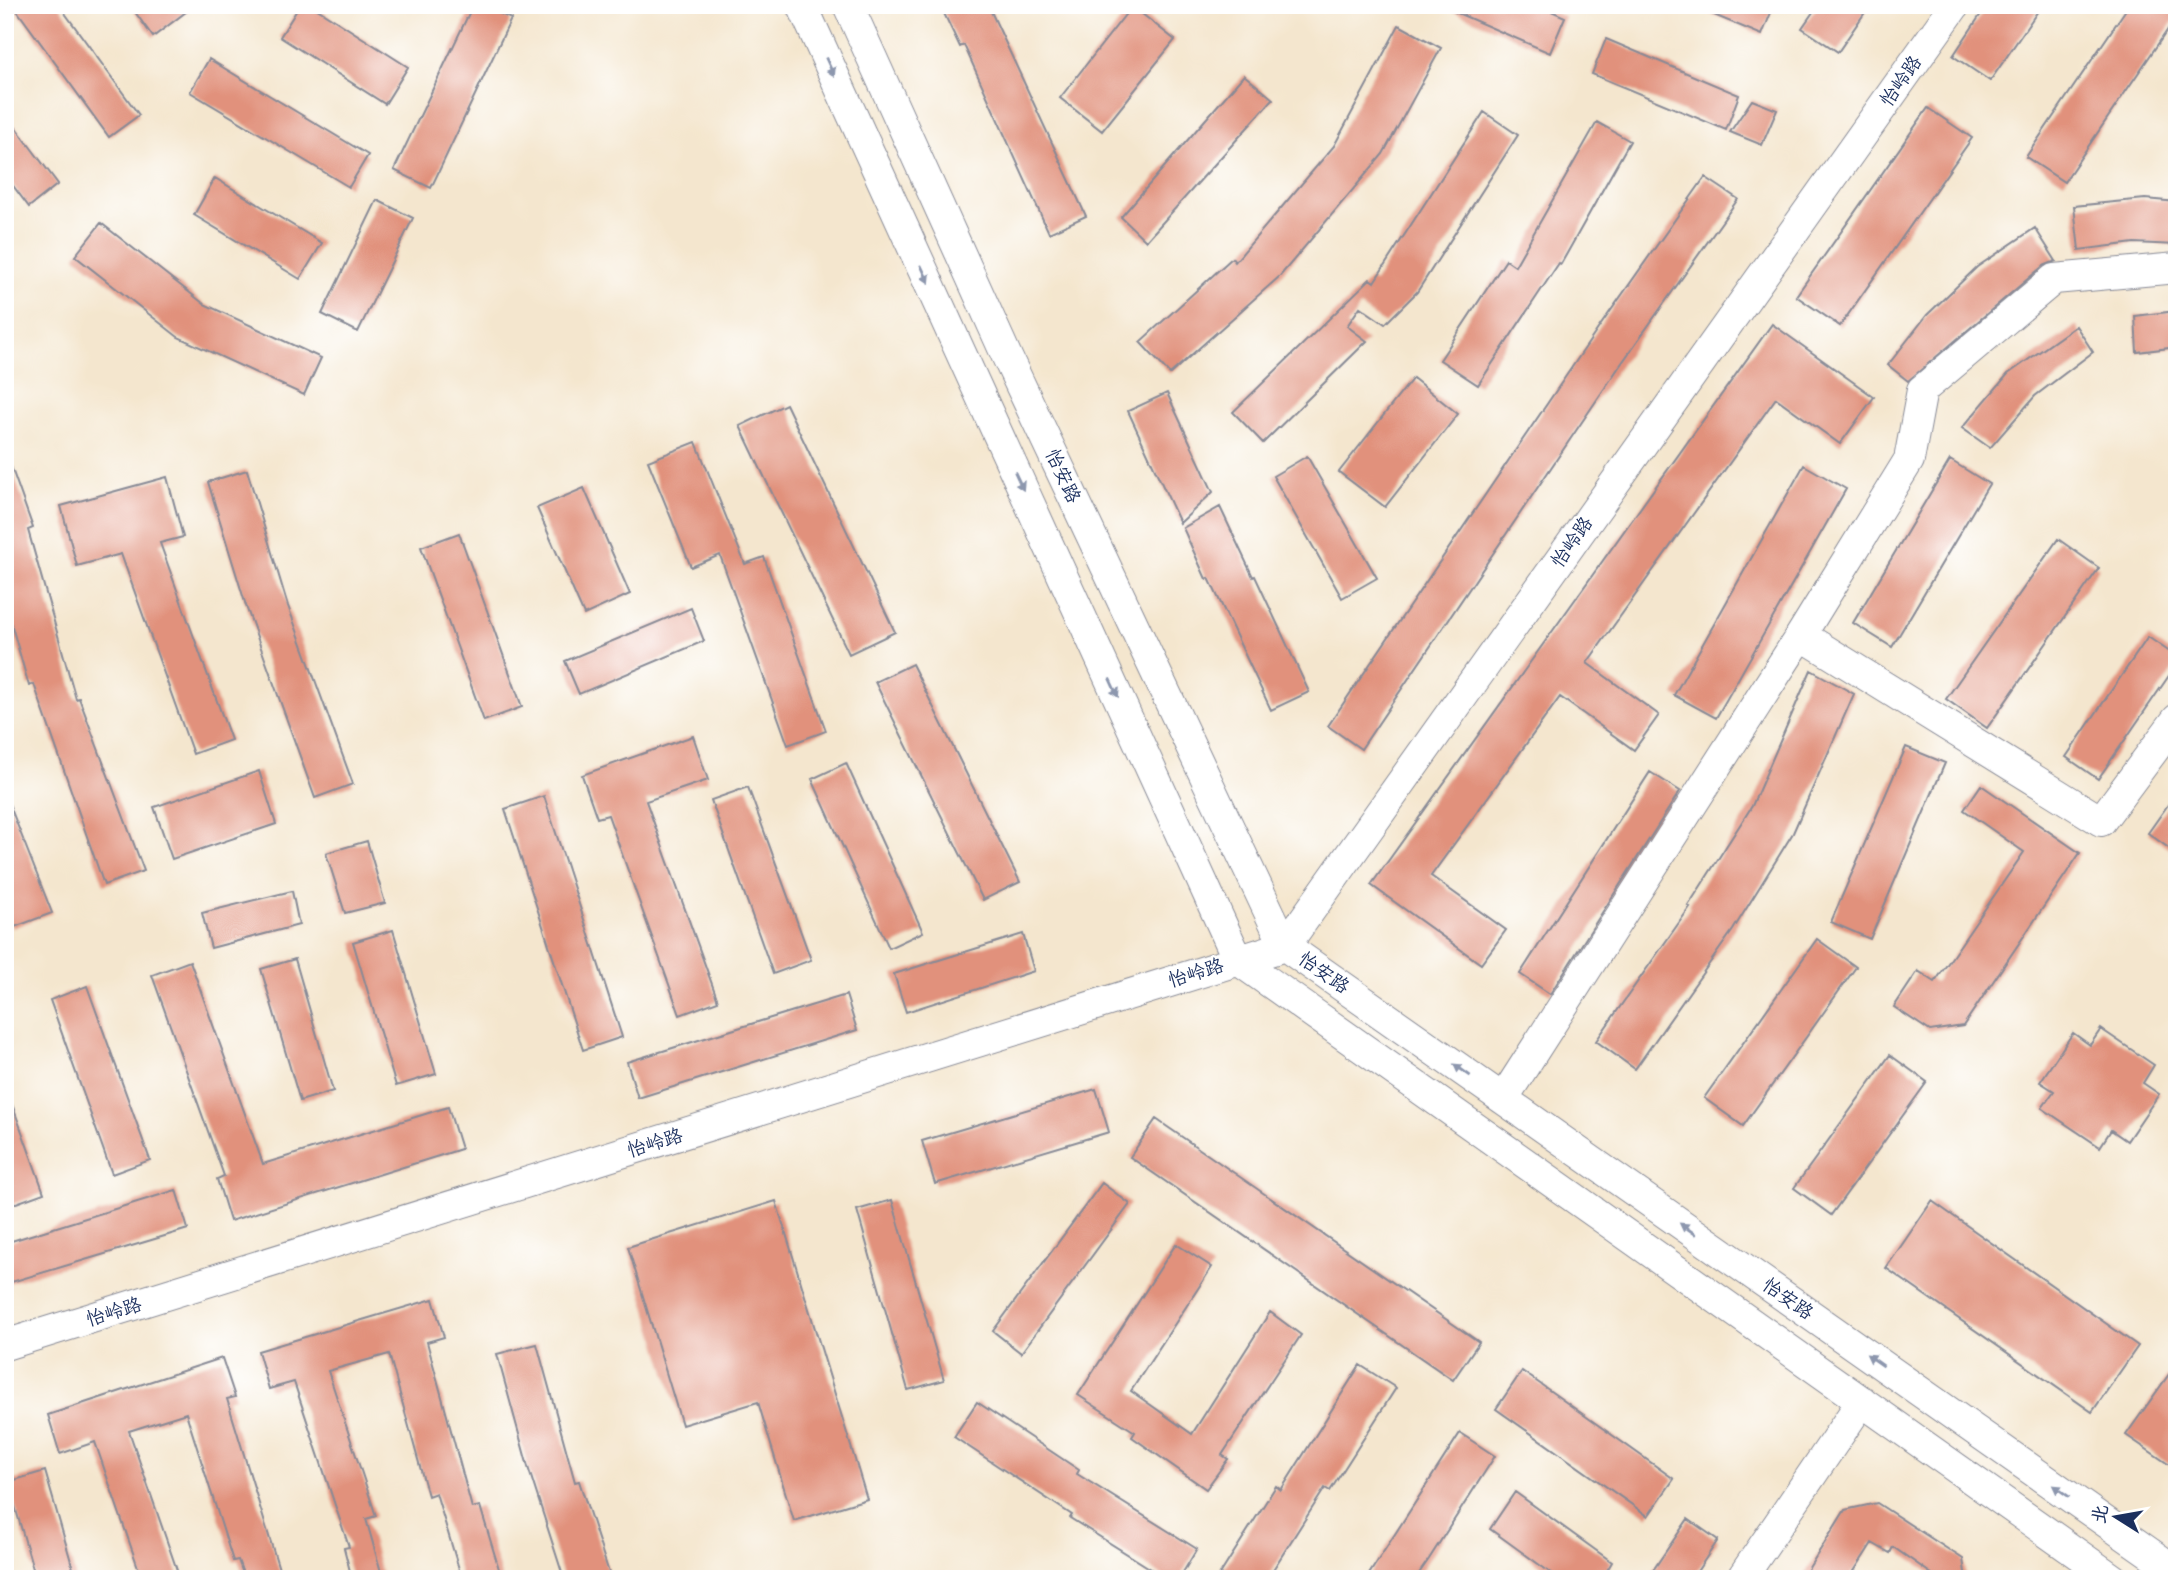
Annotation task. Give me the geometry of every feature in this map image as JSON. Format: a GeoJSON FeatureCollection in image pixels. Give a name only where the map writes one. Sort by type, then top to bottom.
{"type":"FeatureCollection","features":[{"type":"Feature","properties":{"kind":"street"},"geometry":{"type":"LineString","coordinates":[[802,5],[1238,960]]}},
{"type":"Feature","properties":{"kind":"street","name":"怡安路"},"geometry":{"type":"LineString","coordinates":[[848,5],[1008,359],[1285,946],[2177,1572]]}},
{"type":"Feature","properties":{"kind":"street","name":"怡岭路"},"geometry":{"type":"LineString","coordinates":[[5,1345],[1285,946],[1955,5]]}},
{"type":"Feature","properties":{"kind":"street"},"geometry":{"type":"LineString","coordinates":[[1503,1099],[1801,635],[1909,460],[1922,390],[2054,279],[2177,268]]}},
{"type":"Feature","properties":{"kind":"street"},"geometry":{"type":"LineString","coordinates":[[1801,635],[2101,821],[2177,719]]}},
{"type":"Feature","properties":{"kind":"street","name":"怡安路"},"geometry":{"type":"LineString","coordinates":[[1238,960],[2113,1579]]}},
{"type":"Feature","properties":{"kind":"street"},"geometry":{"type":"LineString","coordinates":[[1741,1579],[1862,1401]]}},
{"type":"Feature","properties":{"kind":"building"},"geometry":{"type":"Polygon","coordinates":[[[13,5],[59,5],[139,115],[109,137],[13,5]]]}},
{"type":"Feature","properties":{"kind":"building"},"geometry":{"type":"Polygon","coordinates":[[[130,5],[195,5],[153,37],[130,5]]]}},
{"type":"Feature","properties":{"kind":"building"},"geometry":{"type":"Polygon","coordinates":[[[300,5],[311,5],[408,67],[385,104],[280,37],[300,5]]]}},
{"type":"Feature","properties":{"kind":"building"},"geometry":{"type":"Polygon","coordinates":[[[473,5],[483,5],[511,19],[431,188],[394,170],[473,5]]]}},
{"type":"Feature","properties":{"kind":"building"},"geometry":{"type":"Polygon","coordinates":[[[940,5],[988,5],[1086,216],[1049,233],[964,45],[960,47],[940,5]]]}},
{"type":"Feature","properties":{"kind":"building"},"geometry":{"type":"Polygon","coordinates":[[[1439,5],[1538,5],[1565,17],[1550,53],[1439,5]]]}},
{"type":"Feature","properties":{"kind":"building"},"geometry":{"type":"Polygon","coordinates":[[[1690,5],[1774,5],[1762,35],[1690,5]]]}},
{"type":"Feature","properties":{"kind":"building"},"geometry":{"type":"Polygon","coordinates":[[[1818,5],[1870,5],[1838,52],[1802,28],[1818,5]]]}},
{"type":"Feature","properties":{"kind":"building"},"geometry":{"type":"Polygon","coordinates":[[[1987,5],[2042,5],[1990,81],[1953,56],[1987,5]]]}},
{"type":"Feature","properties":{"kind":"building"},"geometry":{"type":"Polygon","coordinates":[[[2129,5],[2167,5],[2177,12],[2177,16],[2064,182],[2026,157],[2129,5]]]}},
{"type":"Feature","properties":{"kind":"building"},"geometry":{"type":"Polygon","coordinates":[[[1132,6],[1175,40],[1102,131],[1060,98],[1132,6]]]}},
{"type":"Feature","properties":{"kind":"building"},"geometry":{"type":"Polygon","coordinates":[[[1399,25],[1441,48],[1383,154],[1280,276],[1170,374],[1140,342],[1232,258],[1235,262],[1334,146],[1399,25]]]}},
{"type":"Feature","properties":{"kind":"building"},"geometry":{"type":"Polygon","coordinates":[[[1606,39],[1739,95],[1726,130],[1592,74],[1606,39]]]}},
{"type":"Feature","properties":{"kind":"building"},"geometry":{"type":"Polygon","coordinates":[[[209,59],[368,155],[349,187],[190,92],[209,59]]]}},
{"type":"Feature","properties":{"kind":"building"},"geometry":{"type":"Polygon","coordinates":[[[1244,75],[1273,99],[1146,241],[1121,217],[1244,75]]]}},
{"type":"Feature","properties":{"kind":"building"},"geometry":{"type":"Polygon","coordinates":[[[1752,100],[1777,110],[1762,145],[1730,132],[1752,100]]]}},
{"type":"Feature","properties":{"kind":"building"},"geometry":{"type":"Polygon","coordinates":[[[1928,108],[1972,138],[1840,326],[1796,296],[1928,108]]]}},
{"type":"Feature","properties":{"kind":"building"},"geometry":{"type":"Polygon","coordinates":[[[1484,112],[1518,135],[1417,292],[1385,324],[1360,307],[1347,326],[1367,341],[1263,443],[1233,412],[1370,279],[1374,282],[1484,112]]]}},
{"type":"Feature","properties":{"kind":"building"},"geometry":{"type":"Polygon","coordinates":[[[5,113],[58,184],[29,207],[5,175],[5,113]]]}},
{"type":"Feature","properties":{"kind":"building"},"geometry":{"type":"Polygon","coordinates":[[[1597,122],[1630,141],[1561,264],[1559,263],[1478,385],[1440,360],[1506,260],[1515,266],[1597,122]]]}},
{"type":"Feature","properties":{"kind":"building"},"geometry":{"type":"Polygon","coordinates":[[[1705,177],[1738,199],[1619,367],[1361,749],[1328,726],[1600,326],[1705,177]]]}},
{"type":"Feature","properties":{"kind":"building"},"geometry":{"type":"Polygon","coordinates":[[[215,178],[322,243],[300,279],[194,215],[215,178]]]}},
{"type":"Feature","properties":{"kind":"building"},"geometry":{"type":"Polygon","coordinates":[[[2145,199],[2177,202],[2177,245],[2134,243],[2079,250],[2074,206],[2145,199]]]}},
{"type":"Feature","properties":{"kind":"building"},"geometry":{"type":"Polygon","coordinates":[[[377,200],[413,218],[358,332],[322,314],[377,200]]]}},
{"type":"Feature","properties":{"kind":"building"},"geometry":{"type":"Polygon","coordinates":[[[101,223],[204,304],[321,358],[304,395],[178,337],[75,256],[101,223]]]}},
{"type":"Feature","properties":{"kind":"building"},"geometry":{"type":"Polygon","coordinates":[[[2035,228],[2056,261],[2043,266],[1908,381],[1888,365],[1927,315],[1977,267],[2035,228]]]}},
{"type":"Feature","properties":{"kind":"building"},"geometry":{"type":"Polygon","coordinates":[[[2177,311],[2177,347],[2137,352],[2135,316],[2177,311]]]}},
{"type":"Feature","properties":{"kind":"building"},"geometry":{"type":"Polygon","coordinates":[[[1772,324],[1874,397],[1840,444],[1776,398],[1587,663],[1659,715],[1634,750],[1560,697],[1431,876],[1506,930],[1481,964],[1371,885],[1772,324]]]}},
{"type":"Feature","properties":{"kind":"building"},"geometry":{"type":"Polygon","coordinates":[[[2076,326],[2093,352],[2035,396],[1990,448],[1962,428],[2008,374],[2076,326]]]}},
{"type":"Feature","properties":{"kind":"building"},"geometry":{"type":"Polygon","coordinates":[[[1413,378],[1458,414],[1385,507],[1339,472],[1413,378]]]}},
{"type":"Feature","properties":{"kind":"building"},"geometry":{"type":"Polygon","coordinates":[[[1167,393],[1213,492],[1180,523],[1128,411],[1167,393]]]}},
{"type":"Feature","properties":{"kind":"building"},"geometry":{"type":"Polygon","coordinates":[[[786,404],[895,632],[849,654],[740,426],[786,404]]]}},
{"type":"Feature","properties":{"kind":"building"},"geometry":{"type":"Polygon","coordinates":[[[696,442],[745,564],[764,557],[826,731],[788,745],[720,555],[691,567],[648,461],[696,442]]]}},
{"type":"Feature","properties":{"kind":"building"},"geometry":{"type":"Polygon","coordinates":[[[1307,456],[1377,578],[1342,598],[1273,476],[1307,456]]]}},
{"type":"Feature","properties":{"kind":"building"},"geometry":{"type":"Polygon","coordinates":[[[5,458],[8,458],[33,528],[28,530],[76,699],[79,698],[144,871],[104,885],[34,684],[29,686],[5,602],[5,458]]]}},
{"type":"Feature","properties":{"kind":"building"},"geometry":{"type":"Polygon","coordinates":[[[1950,460],[1989,484],[1892,647],[1853,623],[1950,460]]]}},
{"type":"Feature","properties":{"kind":"building"},"geometry":{"type":"Polygon","coordinates":[[[1804,465],[1846,489],[1716,718],[1674,695],[1804,465]]]}},
{"type":"Feature","properties":{"kind":"building"},"geometry":{"type":"Polygon","coordinates":[[[247,470],[288,606],[353,784],[315,798],[247,609],[208,482],[247,470]]]}},
{"type":"Feature","properties":{"kind":"building"},"geometry":{"type":"Polygon","coordinates":[[[167,477],[183,537],[160,543],[231,740],[193,754],[121,554],[77,566],[61,506],[167,477]]]}},
{"type":"Feature","properties":{"kind":"building"},"geometry":{"type":"Polygon","coordinates":[[[584,488],[630,594],[584,615],[537,508],[584,488]]]}},
{"type":"Feature","properties":{"kind":"building"},"geometry":{"type":"Polygon","coordinates":[[[1220,507],[1309,692],[1271,710],[1183,528],[1220,507]]]}},
{"type":"Feature","properties":{"kind":"building"},"geometry":{"type":"Polygon","coordinates":[[[459,533],[522,707],[484,721],[421,547],[459,533]]]}},
{"type":"Feature","properties":{"kind":"building"},"geometry":{"type":"Polygon","coordinates":[[[2058,539],[2099,568],[1987,728],[1946,699],[2058,539]]]}},
{"type":"Feature","properties":{"kind":"building"},"geometry":{"type":"Polygon","coordinates":[[[691,608],[704,641],[579,694],[565,661],[691,608]]]}},
{"type":"Feature","properties":{"kind":"building"},"geometry":{"type":"Polygon","coordinates":[[[2148,637],[2177,657],[2177,664],[2098,779],[2066,757],[2148,637]]]}},
{"type":"Feature","properties":{"kind":"building"},"geometry":{"type":"Polygon","coordinates":[[[912,664],[1020,882],[983,900],[875,682],[912,664]]]}},
{"type":"Feature","properties":{"kind":"building"},"geometry":{"type":"Polygon","coordinates":[[[1811,670],[1854,694],[1793,833],[1733,930],[1635,1069],[1596,1041],[1690,907],[1688,906],[1752,806],[1811,670]]]}},
{"type":"Feature","properties":{"kind":"building"},"geometry":{"type":"Polygon","coordinates":[[[693,736],[708,780],[646,801],[718,1001],[680,1015],[608,815],[597,818],[582,775],[693,736]]]}},
{"type":"Feature","properties":{"kind":"building"},"geometry":{"type":"Polygon","coordinates":[[[1906,747],[1945,763],[1870,939],[1831,922],[1906,747]]]}},
{"type":"Feature","properties":{"kind":"building"},"geometry":{"type":"Polygon","coordinates":[[[846,763],[923,932],[889,948],[812,779],[846,763]]]}},
{"type":"Feature","properties":{"kind":"building"},"geometry":{"type":"Polygon","coordinates":[[[259,771],[276,824],[172,859],[154,807],[259,771]]]}},
{"type":"Feature","properties":{"kind":"building"},"geometry":{"type":"Polygon","coordinates":[[[1650,772],[1680,791],[1550,994],[1520,974],[1650,772]]]}},
{"type":"Feature","properties":{"kind":"building"},"geometry":{"type":"Polygon","coordinates":[[[1981,785],[2080,853],[1963,1026],[1930,1031],[1894,1007],[1918,971],[1935,982],[2024,852],[1964,810],[1981,785]]]}},
{"type":"Feature","properties":{"kind":"building"},"geometry":{"type":"Polygon","coordinates":[[[748,787],[811,960],[773,974],[711,800],[748,787]]]}},
{"type":"Feature","properties":{"kind":"building"},"geometry":{"type":"Polygon","coordinates":[[[2177,792],[2177,854],[2148,833],[2177,792]]]}},
{"type":"Feature","properties":{"kind":"building"},"geometry":{"type":"Polygon","coordinates":[[[6,796],[52,913],[12,928],[5,911],[6,796]]]}},
{"type":"Feature","properties":{"kind":"building"},"geometry":{"type":"Polygon","coordinates":[[[544,796],[622,1037],[583,1050],[505,809],[544,796]]]}},
{"type":"Feature","properties":{"kind":"building"},"geometry":{"type":"Polygon","coordinates":[[[367,841],[385,903],[345,913],[326,853],[367,841]]]}},
{"type":"Feature","properties":{"kind":"building"},"geometry":{"type":"Polygon","coordinates":[[[292,891],[299,925],[211,948],[202,913],[292,891]]]}},
{"type":"Feature","properties":{"kind":"building"},"geometry":{"type":"Polygon","coordinates":[[[393,930],[436,1074],[396,1086],[353,942],[393,930]]]}},
{"type":"Feature","properties":{"kind":"building"},"geometry":{"type":"Polygon","coordinates":[[[1023,934],[1034,971],[906,1012],[894,974],[1023,934]]]}},
{"type":"Feature","properties":{"kind":"building"},"geometry":{"type":"Polygon","coordinates":[[[1817,939],[1856,967],[1743,1126],[1704,1098],[1817,939]]]}},
{"type":"Feature","properties":{"kind":"building"},"geometry":{"type":"Polygon","coordinates":[[[295,959],[333,1091],[300,1101],[261,969],[295,959]]]}},
{"type":"Feature","properties":{"kind":"building"},"geometry":{"type":"Polygon","coordinates":[[[190,961],[263,1164],[448,1107],[461,1149],[230,1221],[217,1179],[224,1176],[152,975],[190,961]]]}},
{"type":"Feature","properties":{"kind":"building"},"geometry":{"type":"Polygon","coordinates":[[[87,986],[150,1160],[112,1174],[50,1000],[87,986]]]}},
{"type":"Feature","properties":{"kind":"building"},"geometry":{"type":"Polygon","coordinates":[[[846,995],[857,1030],[638,1098],[627,1062],[846,995]]]}},
{"type":"Feature","properties":{"kind":"building"},"geometry":{"type":"Polygon","coordinates":[[[2101,1029],[2154,1065],[2143,1083],[2159,1094],[2127,1141],[2111,1130],[2100,1147],[2042,1108],[2054,1091],[2040,1082],[2073,1033],[2090,1045],[2101,1029]]]}},
{"type":"Feature","properties":{"kind":"building"},"geometry":{"type":"Polygon","coordinates":[[[1890,1055],[1927,1082],[1831,1215],[1794,1188],[1890,1055]]]}},
{"type":"Feature","properties":{"kind":"building"},"geometry":{"type":"Polygon","coordinates":[[[1096,1089],[1109,1132],[935,1184],[922,1141],[1096,1089]]]}},
{"type":"Feature","properties":{"kind":"building"},"geometry":{"type":"Polygon","coordinates":[[[5,1093],[8,1093],[44,1193],[5,1207],[5,1093]]]}},
{"type":"Feature","properties":{"kind":"building"},"geometry":{"type":"Polygon","coordinates":[[[1156,1119],[1479,1342],[1453,1380],[1130,1157],[1156,1119]]]}},
{"type":"Feature","properties":{"kind":"building"},"geometry":{"type":"Polygon","coordinates":[[[1102,1183],[1130,1204],[1021,1353],[993,1331],[1102,1183]]]}},
{"type":"Feature","properties":{"kind":"building"},"geometry":{"type":"Polygon","coordinates":[[[176,1190],[188,1229],[5,1284],[5,1243],[176,1190]]]}},
{"type":"Feature","properties":{"kind":"building"},"geometry":{"type":"Polygon","coordinates":[[[892,1200],[944,1380],[908,1390],[857,1210],[892,1200]]]}},
{"type":"Feature","properties":{"kind":"building"},"geometry":{"type":"Polygon","coordinates":[[[776,1201],[867,1499],[794,1521],[758,1402],[682,1425],[628,1247],[776,1201]]]}},
{"type":"Feature","properties":{"kind":"building"},"geometry":{"type":"Polygon","coordinates":[[[1932,1201],[2138,1346],[2092,1412],[1886,1268],[1932,1201]]]}},
{"type":"Feature","properties":{"kind":"building"},"geometry":{"type":"Polygon","coordinates":[[[1176,1244],[1212,1267],[1131,1391],[1192,1434],[1270,1312],[1301,1335],[1222,1455],[1228,1459],[1206,1489],[1132,1437],[1135,1432],[1078,1395],[1176,1244]]]}},
{"type":"Feature","properties":{"kind":"building"},"geometry":{"type":"Polygon","coordinates":[[[433,1299],[444,1337],[427,1342],[472,1508],[480,1506],[502,1579],[462,1579],[436,1493],[428,1496],[389,1354],[328,1371],[376,1516],[366,1519],[383,1579],[352,1579],[344,1548],[349,1547],[294,1382],[269,1389],[258,1351],[433,1299]]]}},
{"type":"Feature","properties":{"kind":"building"},"geometry":{"type":"Polygon","coordinates":[[[537,1344],[575,1482],[579,1481],[611,1579],[564,1579],[528,1467],[497,1354],[537,1344]]]}},
{"type":"Feature","properties":{"kind":"building"},"geometry":{"type":"Polygon","coordinates":[[[222,1358],[235,1397],[227,1399],[282,1579],[245,1579],[238,1560],[233,1561],[186,1413],[129,1431],[180,1579],[142,1579],[95,1442],[60,1454],[48,1415],[222,1358]]]}},
{"type":"Feature","properties":{"kind":"building"},"geometry":{"type":"Polygon","coordinates":[[[2177,1363],[2177,1470],[2126,1435],[2177,1363]]]}},
{"type":"Feature","properties":{"kind":"building"},"geometry":{"type":"Polygon","coordinates":[[[1360,1365],[1396,1388],[1330,1491],[1325,1488],[1267,1579],[1217,1579],[1276,1486],[1281,1490],[1360,1365]]]}},
{"type":"Feature","properties":{"kind":"building"},"geometry":{"type":"Polygon","coordinates":[[[1522,1371],[1674,1479],[1648,1516],[1496,1409],[1522,1371]]]}},
{"type":"Feature","properties":{"kind":"building"},"geometry":{"type":"Polygon","coordinates":[[[977,1402],[1079,1470],[1077,1474],[1197,1549],[1179,1579],[1167,1579],[1070,1518],[1072,1515],[954,1437],[977,1402]]]}},
{"type":"Feature","properties":{"kind":"building"},"geometry":{"type":"Polygon","coordinates":[[[1460,1433],[1495,1456],[1429,1559],[1415,1579],[1366,1579],[1460,1433]]]}},
{"type":"Feature","properties":{"kind":"building"},"geometry":{"type":"Polygon","coordinates":[[[45,1471],[76,1579],[36,1579],[8,1482],[45,1471]]]}},
{"type":"Feature","properties":{"kind":"building"},"geometry":{"type":"Polygon","coordinates":[[[1515,1492],[1612,1562],[1602,1579],[1559,1579],[1490,1529],[1515,1492]]]}},
{"type":"Feature","properties":{"kind":"building"},"geometry":{"type":"Polygon","coordinates":[[[1877,1503],[1963,1559],[1966,1579],[1939,1579],[1893,1547],[1890,1553],[1872,1543],[1849,1579],[1802,1579],[1845,1510],[1877,1503]]]}},
{"type":"Feature","properties":{"kind":"building"},"geometry":{"type":"Polygon","coordinates":[[[1688,1519],[1718,1540],[1692,1579],[1647,1579],[1688,1519]]]}}]}
